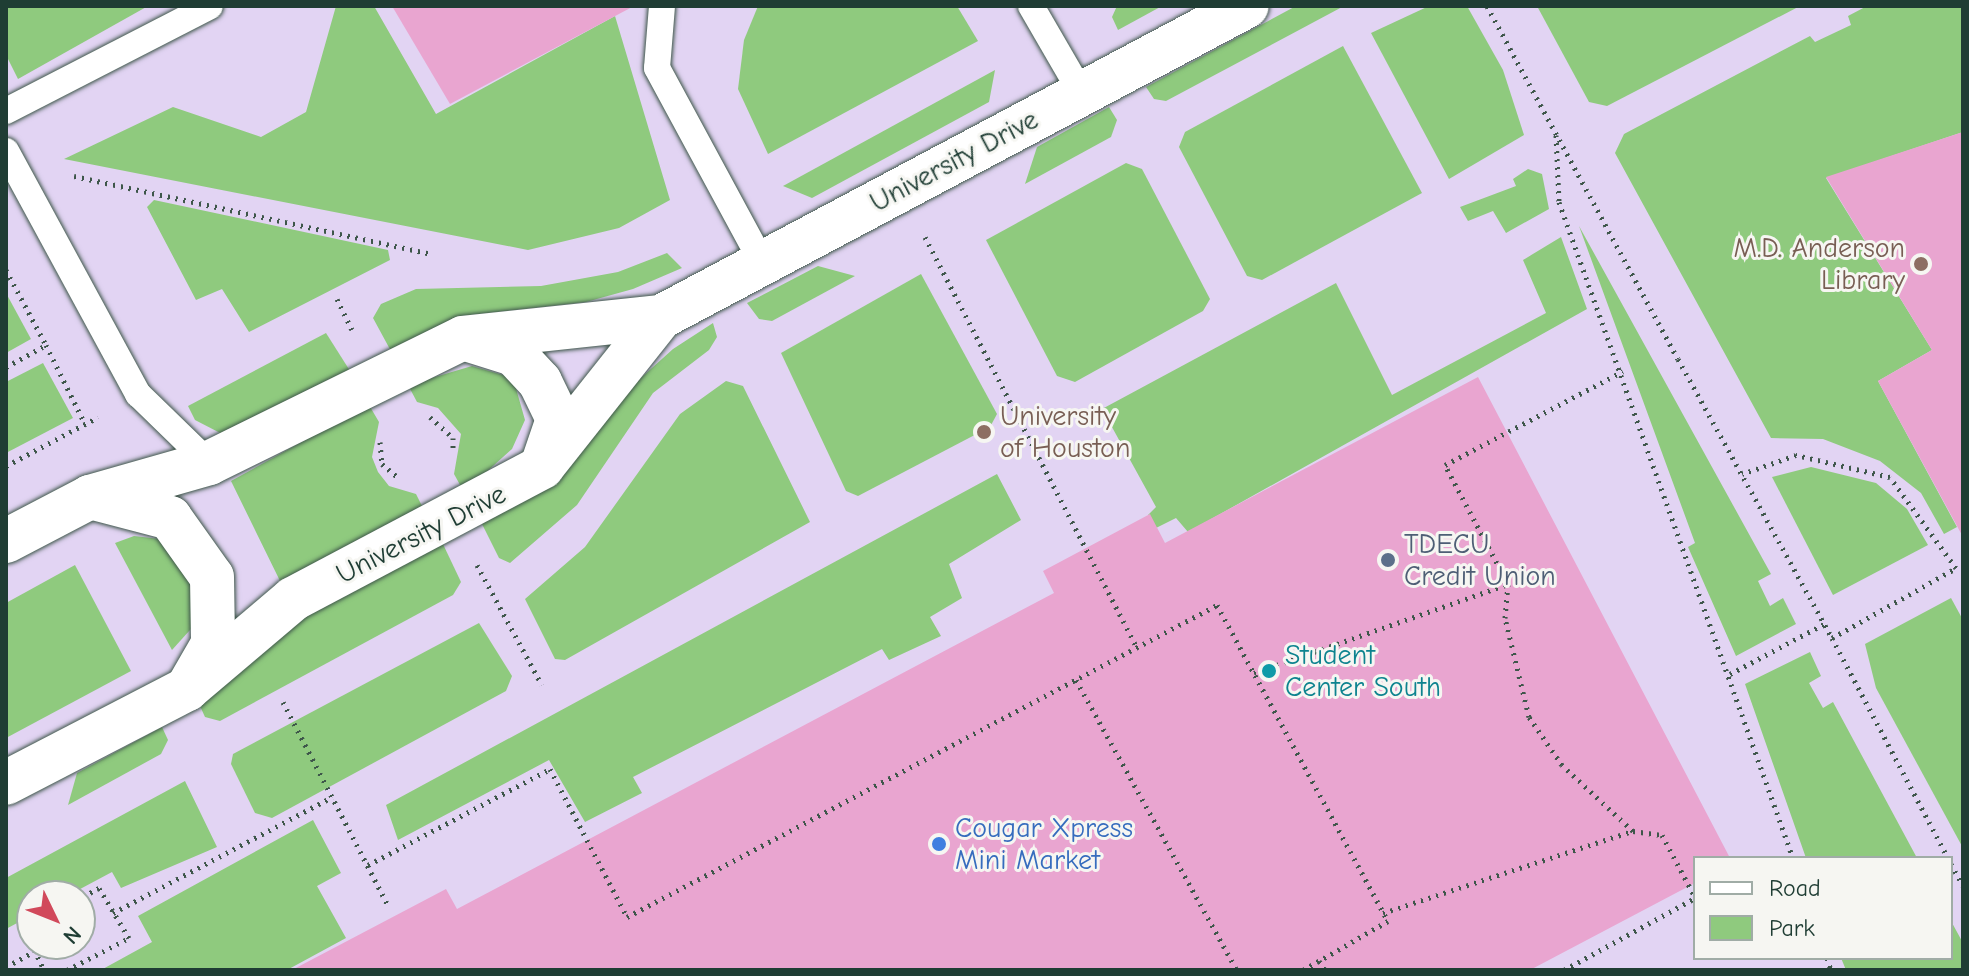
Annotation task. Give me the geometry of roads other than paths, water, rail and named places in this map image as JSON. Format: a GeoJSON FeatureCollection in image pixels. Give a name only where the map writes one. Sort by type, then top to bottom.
{"type":"FeatureCollection","features":[{"type":"Feature","properties":{"kind":"street","name":"University Drive"},"geometry":{"type":"LineString","coordinates":[[6,541],[90,497],[209,463],[463,338],[661,317],[1247,6]]}},
{"type":"Feature","properties":{"kind":"street","name":"University Drive"},"geometry":{"type":"LineString","coordinates":[[6,783],[187,689],[293,599],[542,467],[661,317]]}},
{"type":"Feature","properties":{"kind":"street"},"geometry":{"type":"LineString","coordinates":[[463,338],[514,354],[540,382],[558,419],[542,467]]}},
{"type":"Feature","properties":{"kind":"street"},"geometry":{"type":"LineString","coordinates":[[90,497],[170,518],[212,577],[213,644],[187,689]]}},
{"type":"Feature","properties":{"kind":"lane"},"geometry":{"type":"LineString","coordinates":[[6,111],[210,6]]}},
{"type":"Feature","properties":{"kind":"lane"},"geometry":{"type":"LineString","coordinates":[[662,6],[657,68],[762,262]]}},
{"type":"Feature","properties":{"kind":"lane"},"geometry":{"type":"LineString","coordinates":[[1031,6],[1082,94]]}},
{"type":"Feature","properties":{"kind":"lane"},"geometry":{"type":"LineString","coordinates":[[6,151],[138,394],[209,463]]}},
{"type":"Feature","properties":{"kind":"place","name":"M.D. Anderson Library"},"geometry":{"type":"Point","coordinates":[1921,264]}},
{"type":"Feature","properties":{"kind":"place","name":"University of Houston"},"geometry":{"type":"Point","coordinates":[984,432]}},
{"type":"Feature","properties":{"kind":"place","name":"TDECU Credit Union"},"geometry":{"type":"Point","coordinates":[1388,560]}},
{"type":"Feature","properties":{"kind":"place","name":"Student Center South"},"geometry":{"type":"Point","coordinates":[1269,671]}},
{"type":"Feature","properties":{"kind":"place","name":"Cougar Xpress Mini Market"},"geometry":{"type":"Point","coordinates":[939,844]}}]}
